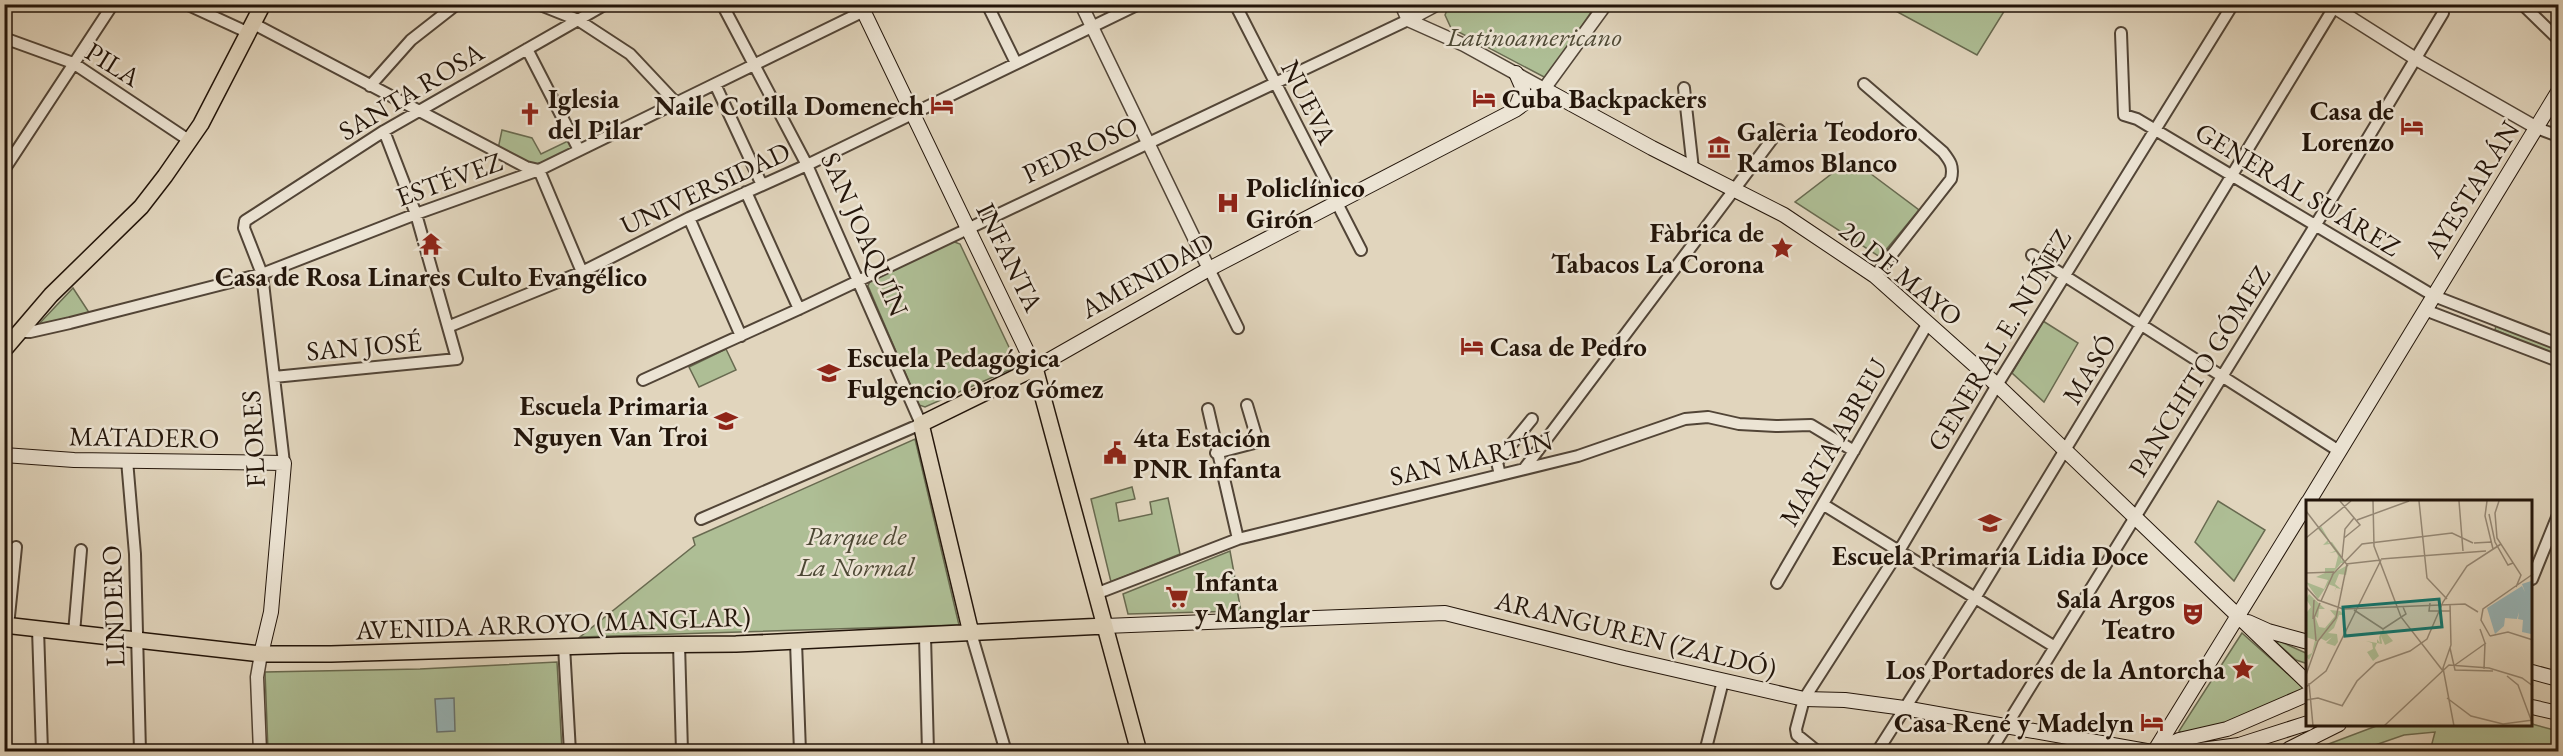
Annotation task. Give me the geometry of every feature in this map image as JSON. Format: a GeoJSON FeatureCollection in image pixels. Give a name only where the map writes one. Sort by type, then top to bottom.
{"type":"FeatureCollection","features":[{"type":"Feature","properties":{"kind":"main road"},"geometry":{"type":"LineString","coordinates":[[4,350],[68,278],[141,207],[190,141],[252,29],[263,4]]}},
{"type":"Feature","properties":{"kind":"main road","name":"INFANTA"},"geometry":{"type":"LineString","coordinates":[[865,7],[1035,368],[1098,593],[1139,752]]}},
{"type":"Feature","properties":{"kind":"main road"},"geometry":{"type":"LineString","coordinates":[[1515,110],[1523,93],[1516,73]]}},
{"type":"Feature","properties":{"kind":"main road","name":"20 DE MAYO"},"geometry":{"type":"LineString","coordinates":[[1544,89],[1784,215],[1875,276],[1997,385],[2306,681]]}},
{"type":"Feature","properties":{"kind":"main road","name":"AMENIDAD"},"geometry":{"type":"LineString","coordinates":[[921,424],[1035,368],[1209,269],[1515,110],[1544,89]]}},
{"type":"Feature","properties":{"kind":"main road","name":"AYESTARÁN"},"geometry":{"type":"LineString","coordinates":[[2309,500],[2559,92]]}},
{"type":"Feature","properties":{"kind":"main road"},"geometry":{"type":"LineString","coordinates":[[1515,110],[1544,101],[1577,107]]}},
{"type":"Feature","properties":{"kind":"main road","name":"SAN JOAQUÍN"},"geometry":{"type":"LineString","coordinates":[[921,424],[970,633]]}},
{"type":"Feature","properties":{"kind":"main road","name":"MATADERO"},"geometry":{"type":"LineString","coordinates":[[4,455],[74,460],[284,463]]}},
{"type":"Feature","properties":{"kind":"main road","name":"FLORES"},"geometry":{"type":"LineString","coordinates":[[261,654],[271,612],[284,463]]}},
{"type":"Feature","properties":{"kind":"main road","name":"AYESTARÁN"},"geometry":{"type":"LineString","coordinates":[[2153,752],[2306,504]]}},
{"type":"Feature","properties":{"kind":"main road","name":"ARANGUREN (ZALDÓ)"},"geometry":{"type":"LineString","coordinates":[[1105,626],[1445,613],[1804,699],[1845,700],[1904,708],[2153,752]]}},
{"type":"Feature","properties":{"kind":"main road","name":"20 DE MAYO"},"geometry":{"type":"LineString","coordinates":[[2238,617],[2268,631],[2306,641]]}},
{"type":"Feature","properties":{"kind":"main road","name":"AVENIDA ARROYO (MANGLAR)"},"geometry":{"type":"LineString","coordinates":[[6,626],[261,654],[331,654],[564,646],[796,642],[1105,626]]}},
{"type":"Feature","properties":{"kind":"main road"},"geometry":{"type":"LineString","coordinates":[[2534,671],[2559,679]]}},
{"type":"Feature","properties":{"kind":"main road"},"geometry":{"type":"LineString","coordinates":[[2153,752],[2179,740],[2227,729],[2306,695]]}},
{"type":"Feature","properties":{"kind":"main road"},"geometry":{"type":"LineString","coordinates":[[2533,708],[2559,713]]}},
{"type":"Feature","properties":{"kind":"main road"},"geometry":{"type":"LineString","coordinates":[[2257,717],[2272,723],[2283,732],[2289,740],[2288,750]]}},
{"type":"Feature","properties":{"kind":"main road"},"geometry":{"type":"LineString","coordinates":[[2186,752],[2239,745],[2306,724]]}},
{"type":"Feature","properties":{"kind":"main road"},"geometry":{"type":"LineString","coordinates":[[2288,750],[2335,726]]}},
{"type":"Feature","properties":{"kind":"street"},"geometry":{"type":"LineString","coordinates":[[4,170],[113,4]]}},
{"type":"Feature","properties":{"kind":"street"},"geometry":{"type":"LineString","coordinates":[[186,4],[252,29],[370,86],[526,167],[539,170],[582,272]]}},
{"type":"Feature","properties":{"kind":"street"},"geometry":{"type":"LineString","coordinates":[[370,86],[411,40],[457,4]]}},
{"type":"Feature","properties":{"kind":"street"},"geometry":{"type":"LineString","coordinates":[[538,4],[578,20],[630,54],[677,104]]}},
{"type":"Feature","properties":{"kind":"street","name":"SANTA ROSA"},"geometry":{"type":"LineString","coordinates":[[243,225],[384,131],[606,4]]}},
{"type":"Feature","properties":{"kind":"street","name":"SAN JOAQUÍN"},"geometry":{"type":"LineString","coordinates":[[722,4],[807,165],[921,424]]}},
{"type":"Feature","properties":{"kind":"street"},"geometry":{"type":"LineString","coordinates":[[987,4],[1016,63]]}},
{"type":"Feature","properties":{"kind":"street"},"geometry":{"type":"LineString","coordinates":[[1081,4],[1238,328]]}},
{"type":"Feature","properties":{"kind":"street","name":"UNIVERSIDAD"},"geometry":{"type":"LineString","coordinates":[[450,326],[582,272],[1139,4]]}},
{"type":"Feature","properties":{"kind":"street","name":"NUEVA"},"geometry":{"type":"LineString","coordinates":[[1235,4],[1360,250]]}},
{"type":"Feature","properties":{"kind":"street"},"geometry":{"type":"LineString","coordinates":[[1401,4],[1408,20]]}},
{"type":"Feature","properties":{"kind":"street"},"geometry":{"type":"LineString","coordinates":[[1439,4],[1434,18],[1439,33]]}},
{"type":"Feature","properties":{"kind":"street","name":"PEDROSO"},"geometry":{"type":"LineString","coordinates":[[643,380],[799,309],[1439,4]]}},
{"type":"Feature","properties":{"kind":"street"},"geometry":{"type":"LineString","coordinates":[[1544,89],[1606,4]]}},
{"type":"Feature","properties":{"kind":"street","name":"GENERAL E. NÚÑEZ"},"geometry":{"type":"LineString","coordinates":[[1818,752],[1797,735],[1796,729],[1804,699],[1899,551],[1997,385],[2233,4]]}},
{"type":"Feature","properties":{"kind":"street"},"geometry":{"type":"LineString","coordinates":[[2522,4],[2559,39]]}},
{"type":"Feature","properties":{"kind":"street"},"geometry":{"type":"LineString","coordinates":[[2333,5],[2416,59],[2537,128],[2559,136]]}},
{"type":"Feature","properties":{"kind":"street","name":"MASÓ"},"geometry":{"type":"LineString","coordinates":[[1877,752],[1976,598],[2143,325],[2333,5]]}},
{"type":"Feature","properties":{"kind":"street","name":"ESTÉVEZ"},"geometry":{"type":"LineString","coordinates":[[19,332],[30,332],[70,323],[262,274],[416,214],[539,170],[755,65],[865,7]]}},
{"type":"Feature","properties":{"kind":"street","name":"PANCHITO GÓMEZ"},"geometry":{"type":"LineString","coordinates":[[1990,752],[2444,13]]}},
{"type":"Feature","properties":{"kind":"street","name":"20 DE MAYO"},"geometry":{"type":"LineString","coordinates":[[1408,20],[1439,33],[1544,89]]}},
{"type":"Feature","properties":{"kind":"street","name":"GENERAL SUÁREZ"},"geometry":{"type":"LineString","coordinates":[[2121,33],[2123,112],[2434,296],[2559,344]]}},
{"type":"Feature","properties":{"kind":"street","name":"PILA"},"geometry":{"type":"LineString","coordinates":[[4,38],[73,63],[190,141]]}},
{"type":"Feature","properties":{"kind":"street"},"geometry":{"type":"LineString","coordinates":[[527,48],[579,150]]}},
{"type":"Feature","properties":{"kind":"street"},"geometry":{"type":"LineString","coordinates":[[715,84],[762,184]]}},
{"type":"Feature","properties":{"kind":"street"},"geometry":{"type":"LineString","coordinates":[[1864,84],[1943,152],[1951,163],[1953,171],[1951,179],[1875,276]]}},
{"type":"Feature","properties":{"kind":"street"},"geometry":{"type":"LineString","coordinates":[[1684,88],[1693,169]]}},
{"type":"Feature","properties":{"kind":"street"},"geometry":{"type":"LineString","coordinates":[[1524,469],[1671,277],[1779,130]]}},
{"type":"Feature","properties":{"kind":"street"},"geometry":{"type":"LineString","coordinates":[[384,131],[416,214],[450,326]]}},
{"type":"Feature","properties":{"kind":"street"},"geometry":{"type":"LineString","coordinates":[[746,192],[799,309]]}},
{"type":"Feature","properties":{"kind":"street"},"geometry":{"type":"LineString","coordinates":[[689,219],[741,336]]}},
{"type":"Feature","properties":{"kind":"street","name":"FLORES"},"geometry":{"type":"LineString","coordinates":[[243,225],[262,274],[284,463]]}},
{"type":"Feature","properties":{"kind":"street"},"geometry":{"type":"LineString","coordinates":[[2032,255],[2339,450]]}},
{"type":"Feature","properties":{"kind":"street"},"geometry":{"type":"LineString","coordinates":[[2425,310],[2559,361]]}},
{"type":"Feature","properties":{"kind":"street","name":"MARTA ABREU"},"geometry":{"type":"LineString","coordinates":[[1778,583],[1928,323]]}},
{"type":"Feature","properties":{"kind":"street","name":"SAN JOSÉ"},"geometry":{"type":"LineString","coordinates":[[274,377],[457,359],[450,326]]}},
{"type":"Feature","properties":{"kind":"street"},"geometry":{"type":"LineString","coordinates":[[1216,453],[1258,442],[1247,405]]}},
{"type":"Feature","properties":{"kind":"street"},"geometry":{"type":"LineString","coordinates":[[1208,409],[1216,453],[1238,539]]}},
{"type":"Feature","properties":{"kind":"street","name":"SAN MARTÍN"},"geometry":{"type":"LineString","coordinates":[[1098,593],[1238,539],[1578,456],[1685,419],[1708,417],[1739,424],[1811,425],[1854,451]]}},
{"type":"Feature","properties":{"kind":"street"},"geometry":{"type":"LineString","coordinates":[[1500,475],[1497,462],[1532,419]]}},
{"type":"Feature","properties":{"kind":"street","name":"AMENIDAD"},"geometry":{"type":"LineString","coordinates":[[701,519],[921,424]]}},
{"type":"Feature","properties":{"kind":"street","name":"LINDERO"},"geometry":{"type":"LineString","coordinates":[[127,460],[135,554],[140,752]]}},
{"type":"Feature","properties":{"kind":"street"},"geometry":{"type":"LineString","coordinates":[[1824,505],[2055,646]]}},
{"type":"Feature","properties":{"kind":"street"},"geometry":{"type":"LineString","coordinates":[[2533,577],[2559,515]]}},
{"type":"Feature","properties":{"kind":"street"},"geometry":{"type":"LineString","coordinates":[[6,626],[16,547]]}},
{"type":"Feature","properties":{"kind":"street"},"geometry":{"type":"LineString","coordinates":[[74,633],[81,550]]}},
{"type":"Feature","properties":{"kind":"street"},"geometry":{"type":"LineString","coordinates":[[38,629],[42,752]]}},
{"type":"Feature","properties":{"kind":"street"},"geometry":{"type":"LineString","coordinates":[[970,633],[1006,752]]}},
{"type":"Feature","properties":{"kind":"street"},"geometry":{"type":"LineString","coordinates":[[925,636],[928,752]]}},
{"type":"Feature","properties":{"kind":"street"},"geometry":{"type":"LineString","coordinates":[[796,642],[800,752]]}},
{"type":"Feature","properties":{"kind":"street"},"geometry":{"type":"LineString","coordinates":[[679,645],[682,752]]}},
{"type":"Feature","properties":{"kind":"street"},"geometry":{"type":"LineString","coordinates":[[564,646],[570,752]]}},
{"type":"Feature","properties":{"kind":"street"},"geometry":{"type":"LineString","coordinates":[[260,752],[257,677],[261,654]]}},
{"type":"Feature","properties":{"kind":"street"},"geometry":{"type":"LineString","coordinates":[[1705,752],[1723,681]]}},
{"type":"Feature","properties":{"kind":"green space"},"geometry":{"type":"Polygon","coordinates":[[[1896,4],[2008,5],[1977,55],[1892,9],[1896,4]]]}},
{"type":"Feature","properties":{"kind":"green space","name":"Latinoamericano"},"geometry":{"type":"Polygon","coordinates":[[[1449,5],[1596,5],[1546,78],[1451,28],[1445,15],[1449,5]]]}},
{"type":"Feature","properties":{"kind":"green space"},"geometry":{"type":"Polygon","coordinates":[[[502,130],[532,138],[541,154],[570,140],[573,148],[534,166],[498,149],[502,130]]]}},
{"type":"Feature","properties":{"kind":"green space"},"geometry":{"type":"Polygon","coordinates":[[[1851,159],[1919,210],[1880,257],[1795,202],[1851,159]]]}},
{"type":"Feature","properties":{"kind":"green space"},"geometry":{"type":"Polygon","coordinates":[[[952,241],[960,244],[1017,364],[1016,367],[925,407],[919,405],[868,286],[870,281],[952,241]]]}},
{"type":"Feature","properties":{"kind":"green space"},"geometry":{"type":"Polygon","coordinates":[[[73,288],[90,314],[38,325],[73,288]]]}},
{"type":"Feature","properties":{"kind":"green space"},"geometry":{"type":"Polygon","coordinates":[[[2043,321],[2078,343],[2044,402],[2012,373],[2043,321]]]}},
{"type":"Feature","properties":{"kind":"green space"},"geometry":{"type":"Polygon","coordinates":[[[2496,325],[2558,350],[2558,356],[2495,330],[2496,325]]]}},
{"type":"Feature","properties":{"kind":"green space"},"geometry":{"type":"Polygon","coordinates":[[[726,349],[736,370],[699,387],[689,367],[726,349]]]}},
{"type":"Feature","properties":{"kind":"green space","name":"Parque de La Normal"},"geometry":{"type":"Polygon","coordinates":[[[915,439],[959,625],[580,637],[695,545],[693,538],[915,439]]]}},
{"type":"Feature","properties":{"kind":"green space"},"geometry":{"type":"Polygon","coordinates":[[[1132,487],[1135,499],[1116,503],[1119,521],[1152,514],[1150,502],[1168,498],[1180,554],[1111,582],[1091,499],[1132,487]]]}},
{"type":"Feature","properties":{"kind":"green space"},"geometry":{"type":"Polygon","coordinates":[[[2218,501],[2265,530],[2234,581],[2195,542],[2218,501]]]}},
{"type":"Feature","properties":{"kind":"green space"},"geometry":{"type":"Polygon","coordinates":[[[1230,551],[1241,611],[1128,614],[1123,594],[1230,551]]]}},
{"type":"Feature","properties":{"kind":"green space"},"geometry":{"type":"Polygon","coordinates":[[[2242,633],[2306,690],[2262,712],[2184,735],[2179,731],[2242,633]]]}},
{"type":"Feature","properties":{"kind":"green space"},"geometry":{"type":"Polygon","coordinates":[[[2279,641],[2306,653],[2306,663],[2296,660],[2277,643],[2279,641]]]}},
{"type":"Feature","properties":{"kind":"green space"},"geometry":{"type":"Polygon","coordinates":[[[557,662],[562,751],[268,751],[265,672],[420,669],[557,662]]]}},
{"type":"Feature","properties":{"kind":"green space"},"geometry":{"type":"Polygon","coordinates":[[[2533,724],[2558,731],[2558,751],[2430,751],[2435,732],[2404,735],[2358,751],[2310,751],[2376,726],[2533,724]]]}},
{"type":"Feature","properties":{"kind":"water"},"geometry":{"type":"Polygon","coordinates":[[[454,698],[455,731],[437,732],[435,699],[454,698]]]}},
{"type":"Feature","properties":{"kind":"place","name":"Cuba Backpackers"},"geometry":{"type":"Point","coordinates":[1484,98]}},
{"type":"Feature","properties":{"kind":"place","name":"Naile Cotilla Domenech"},"geometry":{"type":"Point","coordinates":[942,105]}},
{"type":"Feature","properties":{"kind":"place","name":"Iglesia del Pilar"},"geometry":{"type":"Point","coordinates":[530,114]}},
{"type":"Feature","properties":{"kind":"place","name":"Casa de Lorenzo"},"geometry":{"type":"Point","coordinates":[2412,126]}},
{"type":"Feature","properties":{"kind":"place","name":"Galeria Teodoro Ramos Blanco"},"geometry":{"type":"Point","coordinates":[1719,147]}},
{"type":"Feature","properties":{"kind":"place","name":"Policlínico Girón"},"geometry":{"type":"Point","coordinates":[1228,203]}},
{"type":"Feature","properties":{"kind":"place","name":"Casa de Rosa Linares Culto Evangélico"},"geometry":{"type":"Point","coordinates":[431,244]}},
{"type":"Feature","properties":{"kind":"place","name":"Fàbrica de Tabacos La Corona"},"geometry":{"type":"Point","coordinates":[1782,248]}},
{"type":"Feature","properties":{"kind":"place","name":"Casa de Pedro"},"geometry":{"type":"Point","coordinates":[1472,346]}},
{"type":"Feature","properties":{"kind":"place","name":"Escuela Pedagógica Fulgencio Oroz Gómez"},"geometry":{"type":"Point","coordinates":[829,373]}},
{"type":"Feature","properties":{"kind":"place","name":"Escuela Primaria Nguyen Van Troi"},"geometry":{"type":"Point","coordinates":[726,421]}},
{"type":"Feature","properties":{"kind":"place","name":"4ta Estación PNR Infanta"},"geometry":{"type":"Point","coordinates":[1115,453]}},
{"type":"Feature","properties":{"kind":"place","name":"Escuela Primaria Lidia Doce"},"geometry":{"type":"Point","coordinates":[1990,523]}},
{"type":"Feature","properties":{"kind":"place","name":"Infanta y Manglar"},"geometry":{"type":"Point","coordinates":[1177,597]}},
{"type":"Feature","properties":{"kind":"place","name":"Sala Argos Teatro"},"geometry":{"type":"Point","coordinates":[2193,614]}},
{"type":"Feature","properties":{"kind":"place","name":"Los Portadores de la Antorcha"},"geometry":{"type":"Point","coordinates":[2243,669]}},
{"type":"Feature","properties":{"kind":"place","name":"Casa René y Madelyn"},"geometry":{"type":"Point","coordinates":[2152,722]}}]}
